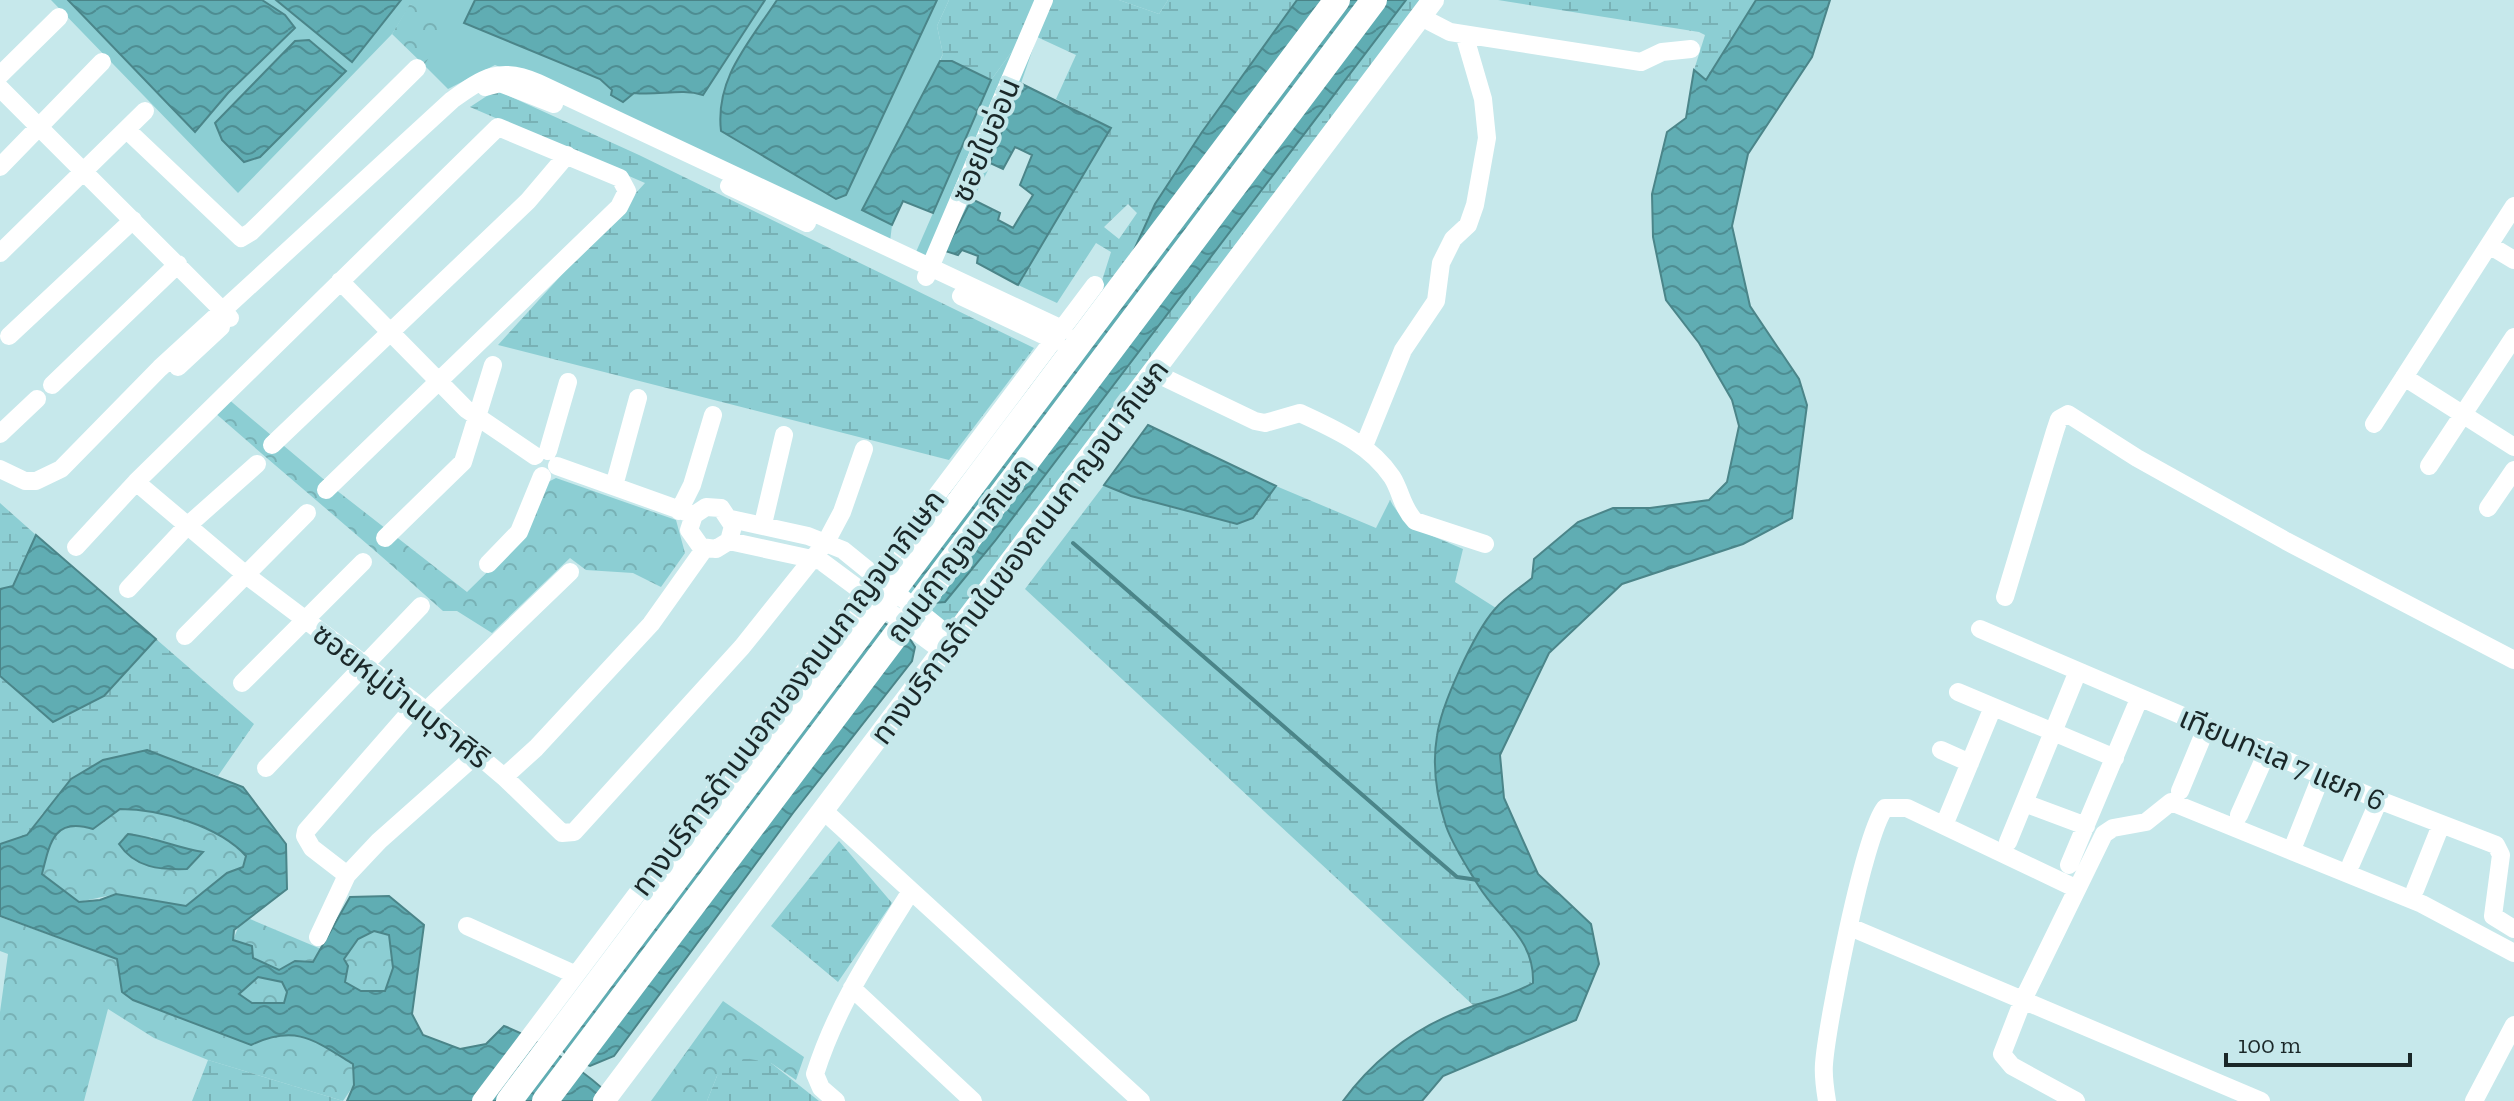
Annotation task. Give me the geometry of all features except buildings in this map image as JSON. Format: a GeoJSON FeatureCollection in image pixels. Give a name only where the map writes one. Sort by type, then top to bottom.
{"type":"FeatureCollection","features":[{"type":"Feature","properties":{"kind":"highway","name":"ถนนกาญจนาภิเษก"},"geometry":{"type":"LineString","coordinates":[[509,1101],[1337,0]]}},
{"type":"Feature","properties":{"kind":"highway","name":"ถนนกาญจนาภิเษก"},"geometry":{"type":"LineString","coordinates":[[545,1101],[1374,0]]}},
{"type":"Feature","properties":{"kind":"main road","name":"ทางบริการด้านในของถนนกาญจนาภิเษก"},"geometry":{"type":"LineString","coordinates":[[604,1101],[949,647],[1427,8]]}},
{"type":"Feature","properties":{"kind":"street","name":"ซอยใบอ่อน"},"geometry":{"type":"LineString","coordinates":[[927,274],[1000,110],[1044,0]]}},
{"type":"Feature","properties":{"kind":"street"},"geometry":{"type":"LineString","coordinates":[[1427,8],[1445,31],[1641,62],[1662,52],[1691,49]]}},
{"type":"Feature","properties":{"kind":"street"},"geometry":{"type":"LineString","coordinates":[[0,75],[59,17]]}},
{"type":"Feature","properties":{"kind":"street"},"geometry":{"type":"LineString","coordinates":[[1364,446],[1403,350],[1436,301],[1441,263],[1453,239],[1468,225],[1475,205],[1487,138],[1483,99],[1464,34]]}},
{"type":"Feature","properties":{"kind":"street"},"geometry":{"type":"LineString","coordinates":[[0,167],[102,62]]}},
{"type":"Feature","properties":{"kind":"street"},"geometry":{"type":"LineString","coordinates":[[127,130],[241,238],[251,232],[417,68]]}},
{"type":"Feature","properties":{"kind":"street"},"geometry":{"type":"LineString","coordinates":[[0,483],[25,492],[40,492],[64,474],[226,314],[444,115],[495,82],[536,95],[780,203],[1060,335]]}},
{"type":"Feature","properties":{"kind":"street"},"geometry":{"type":"LineString","coordinates":[[0,88],[226,314]]}},
{"type":"Feature","properties":{"kind":"street"},"geometry":{"type":"LineString","coordinates":[[0,253],[145,111]]}},
{"type":"Feature","properties":{"kind":"street"},"geometry":{"type":"LineString","coordinates":[[76,547],[136,482],[498,127],[620,178],[625,184],[626,198],[326,490]]}},
{"type":"Feature","properties":{"kind":"street"},"geometry":{"type":"LineString","coordinates":[[272,445],[391,335],[528,201],[567,155]]}},
{"type":"Feature","properties":{"kind":"street"},"geometry":{"type":"LineString","coordinates":[[2374,424],[2514,206]]}},
{"type":"Feature","properties":{"kind":"street"},"geometry":{"type":"LineString","coordinates":[[9,336],[133,220]]}},
{"type":"Feature","properties":{"kind":"street"},"geometry":{"type":"LineString","coordinates":[[2489,245],[2514,260]]}},
{"type":"Feature","properties":{"kind":"street"},"geometry":{"type":"LineString","coordinates":[[52,385],[178,264]]}},
{"type":"Feature","properties":{"kind":"street"},"geometry":{"type":"LineString","coordinates":[[340,281],[391,335],[478,417],[545,462],[686,513],[713,506],[731,519],[763,524],[826,542],[843,550],[869,584]]}},
{"type":"Feature","properties":{"kind":"street","name":"ทางบริการด้านนอกของถนนกาญจนาภิเษก"},"geometry":{"type":"LineString","coordinates":[[481,1101],[1095,285]]}},
{"type":"Feature","properties":{"kind":"street"},"geometry":{"type":"LineString","coordinates":[[2429,466],[2514,337]]}},
{"type":"Feature","properties":{"kind":"street"},"geometry":{"type":"LineString","coordinates":[[385,538],[463,462],[493,365]]}},
{"type":"Feature","properties":{"kind":"street"},"geometry":{"type":"LineString","coordinates":[[1155,373],[1246,419],[1265,423],[1300,413],[1364,446],[1394,479],[1407,513],[1415,521],[1485,544]]}},
{"type":"Feature","properties":{"kind":"street"},"geometry":{"type":"LineString","coordinates":[[2404,377],[2514,447]]}},
{"type":"Feature","properties":{"kind":"street"},"geometry":{"type":"LineString","coordinates":[[488,564],[519,532],[545,462],[568,382]]}},
{"type":"Feature","properties":{"kind":"street"},"geometry":{"type":"LineString","coordinates":[[614,486],[638,398]]}},
{"type":"Feature","properties":{"kind":"street"},"geometry":{"type":"LineString","coordinates":[[0,434],[37,399]]}},
{"type":"Feature","properties":{"kind":"street"},"geometry":{"type":"LineString","coordinates":[[2005,597],[2059,419],[2068,414],[2137,458],[2262,528],[2514,660]]}},
{"type":"Feature","properties":{"kind":"street"},"geometry":{"type":"LineString","coordinates":[[713,415],[686,513],[691,537],[705,548],[716,549],[729,541],[812,557],[869,584],[949,647]]}},
{"type":"Feature","properties":{"kind":"street"},"geometry":{"type":"LineString","coordinates":[[763,524],[784,435]]}},
{"type":"Feature","properties":{"kind":"street"},"geometry":{"type":"LineString","coordinates":[[504,777],[562,833],[574,832],[742,647],[826,542],[842,512],[864,449]]}},
{"type":"Feature","properties":{"kind":"street"},"geometry":{"type":"LineString","coordinates":[[128,589],[186,527],[257,464]]}},
{"type":"Feature","properties":{"kind":"street"},"geometry":{"type":"LineString","coordinates":[[0,469],[25,481],[64,474]]}},
{"type":"Feature","properties":{"kind":"street"},"geometry":{"type":"LineString","coordinates":[[2488,508],[2514,470]]}},
{"type":"Feature","properties":{"kind":"street","name":"ซอยหมู่บ้านบุราศิริ"},"geometry":{"type":"LineString","coordinates":[[136,482],[186,527],[304,621],[422,707],[504,777],[536,748],[651,624],[705,548]]}},
{"type":"Feature","properties":{"kind":"street"},"geometry":{"type":"LineString","coordinates":[[185,636],[307,513]]}},
{"type":"Feature","properties":{"kind":"street"},"geometry":{"type":"LineString","coordinates":[[729,541],[731,519]]}},
{"type":"Feature","properties":{"kind":"street"},"geometry":{"type":"LineString","coordinates":[[242,683],[363,562]]}},
{"type":"Feature","properties":{"kind":"street"},"geometry":{"type":"LineString","coordinates":[[347,875],[312,848],[305,836],[306,831],[422,707],[570,572]]}},
{"type":"Feature","properties":{"kind":"street"},"geometry":{"type":"LineString","coordinates":[[266,768],[421,606]]}},
{"type":"Feature","properties":{"kind":"street","name":"เทียนทะเล 7 แยก 6"},"geometry":{"type":"LineString","coordinates":[[1980,629],[2139,699],[2268,750],[2379,800],[2500,849],[2493,916]]}},
{"type":"Feature","properties":{"kind":"street"},"geometry":{"type":"LineString","coordinates":[[2008,842],[2078,671]]}},
{"type":"Feature","properties":{"kind":"street"},"geometry":{"type":"LineString","coordinates":[[1958,692],[2115,758]]}},
{"type":"Feature","properties":{"kind":"street"},"geometry":{"type":"LineString","coordinates":[[2069,865],[2139,699]]}},
{"type":"Feature","properties":{"kind":"street"},"geometry":{"type":"LineString","coordinates":[[1947,818],[1993,707]]}},
{"type":"Feature","properties":{"kind":"street"},"geometry":{"type":"LineString","coordinates":[[2180,791],[2207,726]]}},
{"type":"Feature","properties":{"kind":"street"},"geometry":{"type":"LineString","coordinates":[[1941,750],[1970,763]]}},
{"type":"Feature","properties":{"kind":"street"},"geometry":{"type":"LineString","coordinates":[[2239,815],[2268,750]]}},
{"type":"Feature","properties":{"kind":"street"},"geometry":{"type":"LineString","coordinates":[[318,937],[347,875],[379,841],[478,753]]}},
{"type":"Feature","properties":{"kind":"street"},"geometry":{"type":"LineString","coordinates":[[2295,842],[2322,774]]}},
{"type":"Feature","properties":{"kind":"street"},"geometry":{"type":"LineString","coordinates":[[2351,864],[2379,800]]}},
{"type":"Feature","properties":{"kind":"street"},"geometry":{"type":"LineString","coordinates":[[2076,1101],[2004,1060],[2002,1054],[2023,1000],[2075,888],[2109,830],[2146,822],[2160,808],[2174,802],[2422,904],[2514,953]]}},
{"type":"Feature","properties":{"kind":"street"},"geometry":{"type":"LineString","coordinates":[[2024,803],[2086,826]]}},
{"type":"Feature","properties":{"kind":"street"},"geometry":{"type":"LineString","coordinates":[[1827,1101],[1823,1066],[1850,927],[1871,839],[1882,811],[1892,806],[1907,808],[2075,888]]}},
{"type":"Feature","properties":{"kind":"street"},"geometry":{"type":"LineString","coordinates":[[824,811],[1141,1101]]}},
{"type":"Feature","properties":{"kind":"street"},"geometry":{"type":"LineString","coordinates":[[2415,890],[2441,825]]}},
{"type":"Feature","properties":{"kind":"street"},"geometry":{"type":"LineString","coordinates":[[2514,884],[2493,916],[2514,929]]}},
{"type":"Feature","properties":{"kind":"street"},"geometry":{"type":"LineString","coordinates":[[836,1101],[821,1088],[815,1074],[824,1046],[852,988],[911,891]]}},
{"type":"Feature","properties":{"kind":"street"},"geometry":{"type":"LineString","coordinates":[[467,926],[574,974]]}},
{"type":"Feature","properties":{"kind":"street"},"geometry":{"type":"LineString","coordinates":[[1850,927],[2261,1101]]}},
{"type":"Feature","properties":{"kind":"street"},"geometry":{"type":"LineString","coordinates":[[852,988],[973,1101]]}},
{"type":"Feature","properties":{"kind":"street"},"geometry":{"type":"LineString","coordinates":[[2481,1098],[2514,1025]]}},
{"type":"Feature","properties":{"kind":"green space"},"geometry":{"type":"Polygon","coordinates":[[[51,0],[68,0],[195,132],[285,15],[262,0],[276,0],[352,61],[401,0],[777,0],[745,46],[729,77],[723,94],[721,131],[836,199],[846,195],[937,0],[949,0],[937,26],[943,54],[863,210],[892,225],[890,242],[666,137],[495,65],[448,89],[424,65],[411,4],[392,34],[238,193],[51,0]]]}},
{"type":"Feature","properties":{"kind":"green space"},"geometry":{"type":"Polygon","coordinates":[[[949,0],[1038,0],[1019,42],[991,80],[952,61],[940,61],[943,54],[937,26],[949,0]]]}},
{"type":"Feature","properties":{"kind":"green space"},"geometry":{"type":"Polygon","coordinates":[[[1052,0],[1119,0],[1159,14],[1168,0],[1426,0],[953,627],[942,624],[884,576],[995,435],[1100,287],[1111,252],[1096,243],[1057,303],[1018,285],[1111,128],[1056,99],[1076,55],[1037,37],[1052,0]],[[1128,204],[1104,227],[1119,239],[1137,213],[1128,204]]]}},
{"type":"Feature","properties":{"kind":"green space"},"geometry":{"type":"Polygon","coordinates":[[[1119,0],[1168,0],[1159,14],[1119,0]]]}},
{"type":"Feature","properties":{"kind":"green space"},"geometry":{"type":"Polygon","coordinates":[[[1498,0],[1756,0],[1706,80],[1694,70],[1705,35],[1699,32],[1498,0]]]}},
{"type":"Feature","properties":{"kind":"green space"},"geometry":{"type":"Polygon","coordinates":[[[410,4],[451,27],[424,65],[392,34],[410,4]]]}},
{"type":"Feature","properties":{"kind":"green space"},"geometry":{"type":"Polygon","coordinates":[[[1037,37],[996,155],[938,266],[916,252],[991,80],[1019,42],[1037,37]]]}},
{"type":"Feature","properties":{"kind":"green space"},"geometry":{"type":"Polygon","coordinates":[[[496,90],[639,155],[1034,348],[949,460],[498,345],[645,183],[470,107],[496,90]]]}},
{"type":"Feature","properties":{"kind":"green space"},"geometry":{"type":"Polygon","coordinates":[[[227,398],[340,493],[467,592],[519,541],[546,483],[556,478],[676,520],[685,553],[661,587],[633,573],[586,570],[570,558],[492,633],[457,611],[443,611],[214,412],[227,398]]]}},
{"type":"Feature","properties":{"kind":"green space"},"geometry":{"type":"Polygon","coordinates":[[[1104,485],[1131,496],[1253,518],[1276,486],[1376,528],[1390,500],[1412,525],[1463,549],[1455,582],[1496,608],[1460,669],[1437,734],[1436,782],[1480,888],[1523,939],[1534,963],[1533,983],[1509,996],[1474,1006],[1025,589],[1104,485]]]}},
{"type":"Feature","properties":{"kind":"green space"},"geometry":{"type":"Polygon","coordinates":[[[0,503],[36,535],[13,586],[0,589],[0,503]]]}},
{"type":"Feature","properties":{"kind":"green space"},"geometry":{"type":"Polygon","coordinates":[[[156,639],[254,724],[218,776],[147,750],[42,814],[27,835],[0,844],[0,676],[53,722],[104,696],[156,639]]]}},
{"type":"Feature","properties":{"kind":"green space"},"geometry":{"type":"Polygon","coordinates":[[[120,809],[153,812],[205,828],[221,836],[246,856],[243,867],[227,873],[186,906],[116,894],[79,902],[42,874],[51,843],[61,830],[69,826],[93,829],[120,809]],[[149,836],[187,869],[202,852],[170,847],[149,836]]]}},
{"type":"Feature","properties":{"kind":"green space"},"geometry":{"type":"Polygon","coordinates":[[[839,841],[892,903],[838,982],[771,926],[839,841]]]}},
{"type":"Feature","properties":{"kind":"green space"},"geometry":{"type":"Polygon","coordinates":[[[0,917],[117,959],[122,992],[133,1000],[251,1044],[280,1035],[293,1035],[315,1042],[353,1064],[354,1085],[343,1101],[208,1060],[154,1038],[108,1009],[84,1101],[0,1101],[0,1012],[8,954],[0,951],[0,917]]]}},
{"type":"Feature","properties":{"kind":"green space"},"geometry":{"type":"Polygon","coordinates":[[[250,919],[321,949],[313,962],[295,961],[279,970],[253,958],[233,940],[240,923],[250,919]]]}},
{"type":"Feature","properties":{"kind":"green space"},"geometry":{"type":"Polygon","coordinates":[[[374,931],[389,935],[393,968],[385,991],[361,991],[345,982],[348,966],[344,959],[358,939],[374,931]]]}},
{"type":"Feature","properties":{"kind":"green space"},"geometry":{"type":"Polygon","coordinates":[[[258,977],[282,982],[287,992],[284,1003],[252,1003],[239,994],[258,977]]]}},
{"type":"Feature","properties":{"kind":"green space"},"geometry":{"type":"Polygon","coordinates":[[[723,1001],[804,1057],[796,1080],[771,1063],[717,1076],[707,1101],[651,1101],[723,1001]]]}},
{"type":"Feature","properties":{"kind":"green space"},"geometry":{"type":"Polygon","coordinates":[[[745,1058],[771,1063],[819,1101],[707,1101],[717,1076],[745,1058]]]}},
{"type":"Feature","properties":{"kind":"green space"},"geometry":{"type":"Polygon","coordinates":[[[208,1060],[343,1101],[192,1101],[208,1060]]]}},
{"type":"Feature","properties":{"kind":"water"},"geometry":{"type":"Polygon","coordinates":[[[68,0],[262,0],[285,15],[295,28],[228,93],[195,132],[68,0]]]}},
{"type":"Feature","properties":{"kind":"water"},"geometry":{"type":"Polygon","coordinates":[[[276,0],[401,0],[352,62],[276,0]]]}},
{"type":"Feature","properties":{"kind":"water"},"geometry":{"type":"Polygon","coordinates":[[[475,0],[765,0],[703,95],[686,92],[634,93],[623,102],[611,95],[612,90],[600,79],[464,23],[475,0]]]}},
{"type":"Feature","properties":{"kind":"water"},"geometry":{"type":"Polygon","coordinates":[[[777,0],[937,0],[846,195],[836,199],[721,131],[723,94],[729,78],[745,46],[777,0]]]}},
{"type":"Feature","properties":{"kind":"water"},"geometry":{"type":"Polygon","coordinates":[[[1297,0],[1406,0],[995,541],[945,602],[933,603],[895,569],[1123,274],[1155,204],[1202,132],[1297,0]]]}},
{"type":"Feature","properties":{"kind":"water"},"geometry":{"type":"Polygon","coordinates":[[[1756,0],[1830,0],[1812,57],[1748,154],[1732,226],[1750,306],[1799,379],[1807,405],[1792,518],[1743,544],[1622,584],[1549,653],[1500,755],[1504,798],[1538,874],[1591,924],[1599,964],[1576,1020],[1443,1076],[1422,1101],[1343,1101],[1385,1056],[1419,1031],[1456,1012],[1533,983],[1532,967],[1522,941],[1486,897],[1452,841],[1436,781],[1436,747],[1445,706],[1468,652],[1487,620],[1503,600],[1532,578],[1534,559],[1578,522],[1613,508],[1650,508],[1709,500],[1727,482],[1739,426],[1732,400],[1699,343],[1666,300],[1653,237],[1652,194],[1667,132],[1686,118],[1694,70],[1706,80],[1756,0]]]}},
{"type":"Feature","properties":{"kind":"water"},"geometry":{"type":"Polygon","coordinates":[[[309,40],[346,71],[260,157],[244,162],[222,140],[215,123],[295,41],[309,40]]]}},
{"type":"Feature","properties":{"kind":"water"},"geometry":{"type":"Polygon","coordinates":[[[940,61],[952,61],[991,80],[933,213],[903,201],[892,225],[862,210],[940,61]]]}},
{"type":"Feature","properties":{"kind":"water"},"geometry":{"type":"Polygon","coordinates":[[[1020,83],[1111,128],[1018,285],[977,263],[978,256],[962,250],[958,255],[945,251],[972,199],[1000,213],[998,220],[1013,228],[1033,195],[1020,185],[1032,155],[1015,147],[1003,169],[990,163],[1020,83]]]}},
{"type":"Feature","properties":{"kind":"water"},"geometry":{"type":"Polygon","coordinates":[[[1148,425],[1276,486],[1253,518],[1237,524],[1131,496],[1104,485],[1148,425]]]}},
{"type":"Feature","properties":{"kind":"water"},"geometry":{"type":"Polygon","coordinates":[[[36,535],[156,639],[104,696],[53,722],[0,676],[0,589],[13,586],[36,535]]]}},
{"type":"Feature","properties":{"kind":"water"},"geometry":{"type":"Polygon","coordinates":[[[884,623],[908,636],[915,647],[912,661],[793,813],[614,1056],[590,1066],[569,1058],[547,1031],[884,623]]]}},
{"type":"Feature","properties":{"kind":"water"},"geometry":{"type":"Polygon","coordinates":[[[147,750],[243,787],[286,844],[287,889],[234,930],[233,940],[252,946],[253,958],[279,970],[295,961],[313,962],[350,897],[389,896],[424,925],[412,1014],[423,1035],[460,1049],[486,1044],[504,1026],[563,1058],[616,1101],[347,1101],[354,1085],[353,1064],[327,1048],[293,1035],[251,1045],[133,1000],[122,992],[117,959],[0,916],[0,844],[27,835],[71,779],[103,760],[147,750]],[[120,809],[93,829],[70,826],[56,835],[51,843],[42,874],[79,902],[100,900],[116,894],[186,906],[227,873],[243,867],[246,856],[221,836],[205,828],[153,812],[120,809]],[[374,931],[358,939],[344,959],[348,966],[345,982],[361,991],[385,991],[393,968],[389,935],[374,931]],[[258,977],[239,994],[252,1003],[284,1003],[287,992],[282,982],[258,977]]]}},
{"type":"Feature","properties":{"kind":"water"},"geometry":{"type":"Polygon","coordinates":[[[128,834],[203,852],[187,869],[149,866],[133,858],[119,844],[128,834]]]}},
{"type":"Feature","properties":{"kind":"waterway"},"geometry":{"type":"LineString","coordinates":[[1073,543],[1457,877],[1478,880]]}}]}
